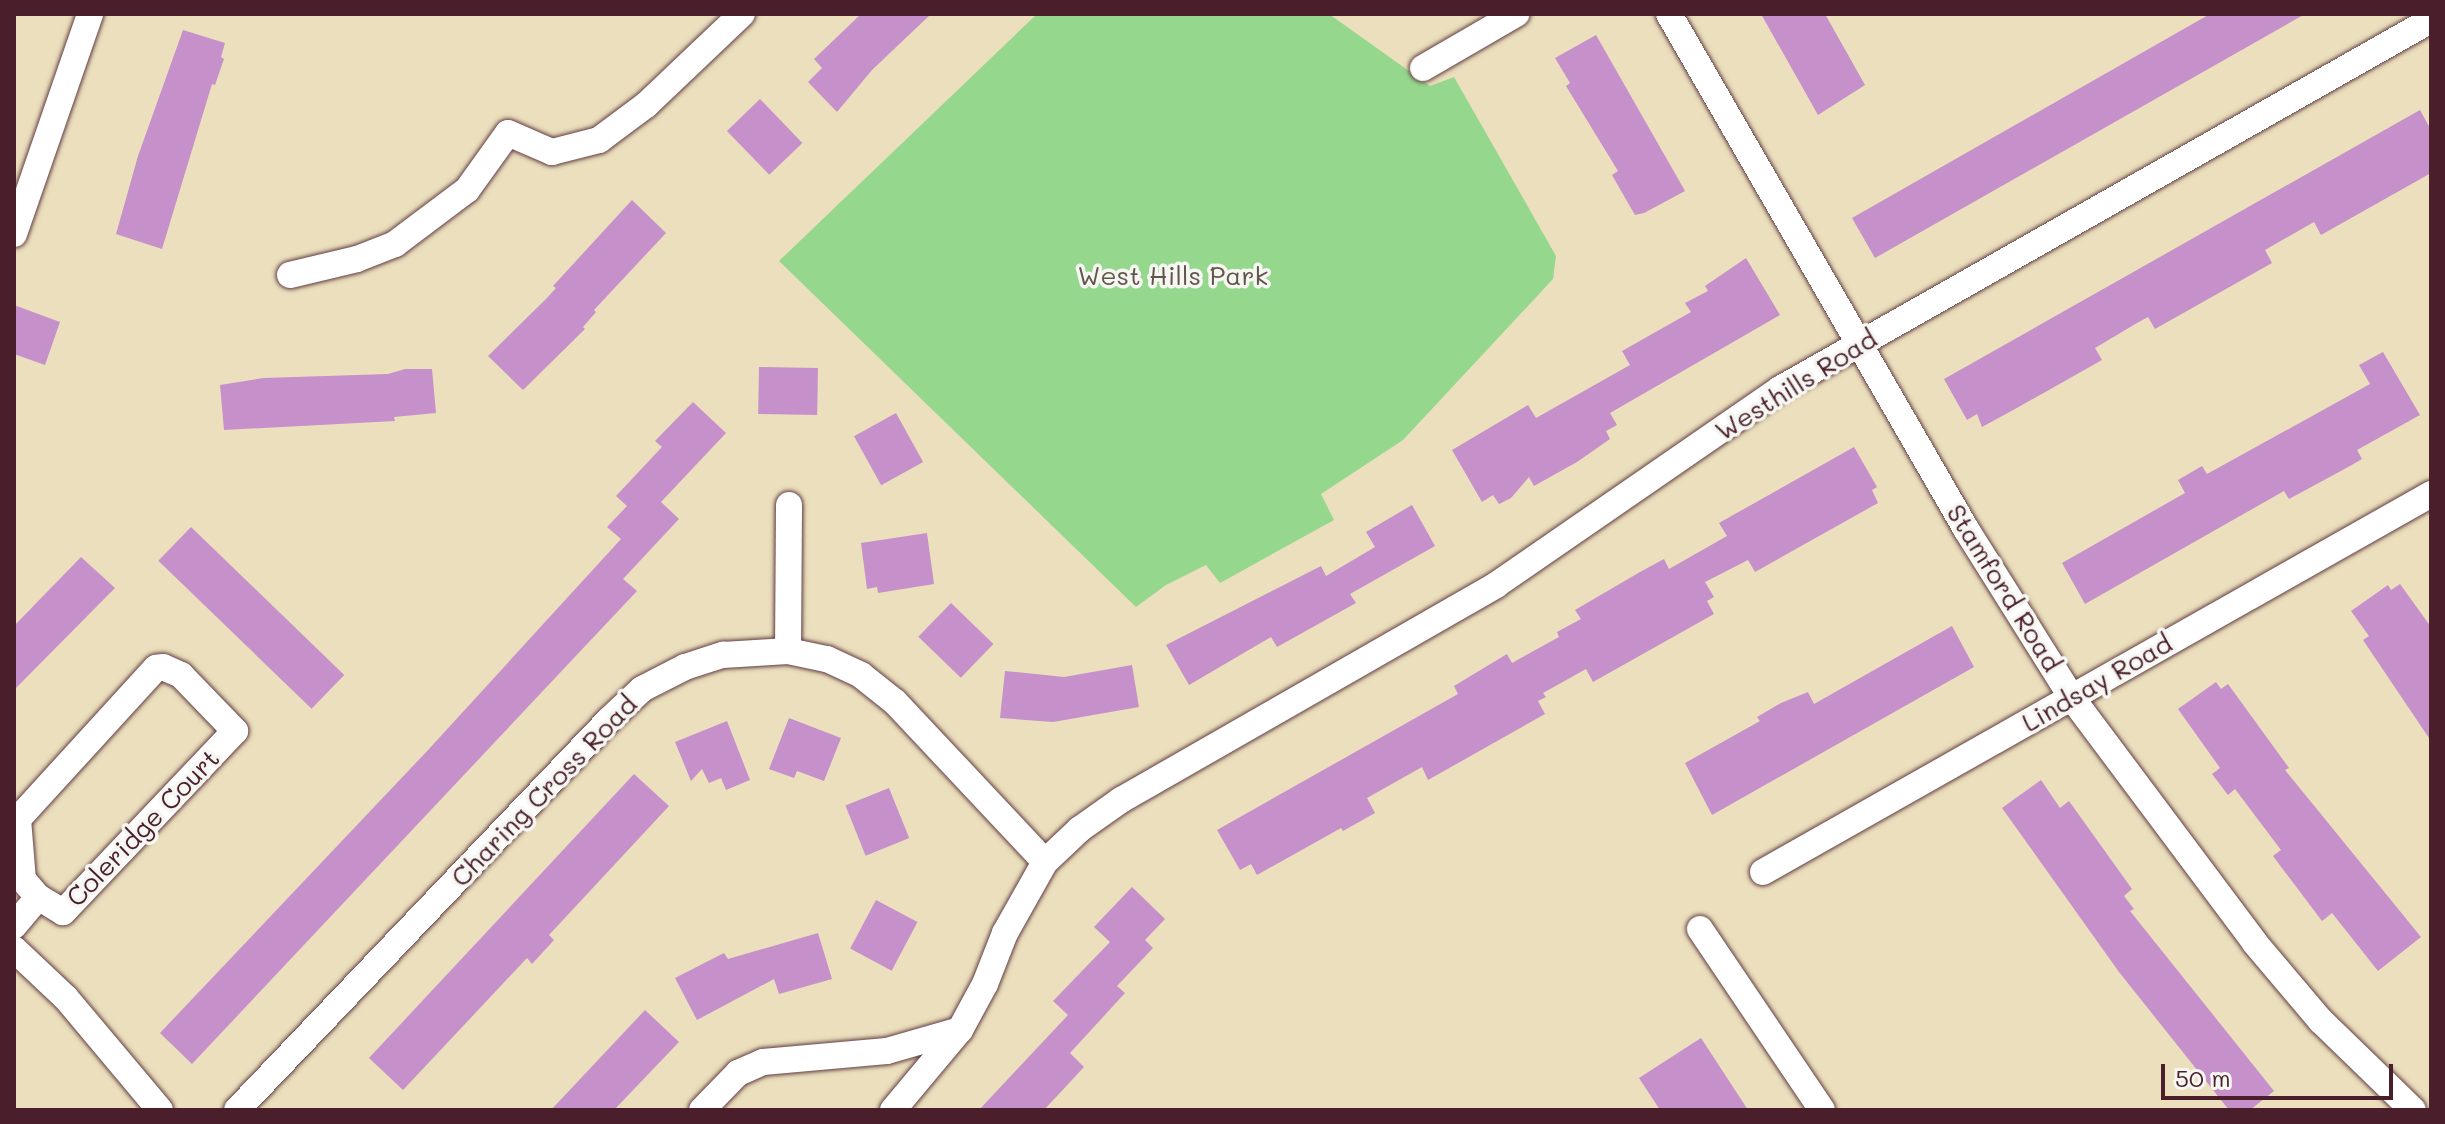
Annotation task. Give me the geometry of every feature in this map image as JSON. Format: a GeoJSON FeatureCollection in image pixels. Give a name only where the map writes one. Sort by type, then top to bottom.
{"type":"FeatureCollection","features":[{"type":"Feature","properties":{"kind":"street"},"geometry":{"type":"LineString","coordinates":[[14,234],[90,14]]}},
{"type":"Feature","properties":{"kind":"street"},"geometry":{"type":"LineString","coordinates":[[290,275],[345,262],[395,244],[467,190],[508,133],[552,152],[599,140],[646,105],[742,14]]}},
{"type":"Feature","properties":{"kind":"street"},"geometry":{"type":"LineString","coordinates":[[1423,68],[1516,14]]}},
{"type":"Feature","properties":{"kind":"street","name":"Stamford Road"},"geometry":{"type":"LineString","coordinates":[[1669,14],[1966,529],[2072,698],[2255,943],[2321,1021],[2413,1110]]}},
{"type":"Feature","properties":{"kind":"street","name":"Westhills Road"},"geometry":{"type":"LineString","coordinates":[[893,1110],[960,1030],[985,984],[1005,933],[1045,862],[1080,829],[1121,800],[1496,585],[1780,389],[2431,20]]}},
{"type":"Feature","properties":{"kind":"street","name":"Lindsay Road"},"geometry":{"type":"LineString","coordinates":[[1763,872],[2431,494]]}},
{"type":"Feature","properties":{"kind":"street"},"geometry":{"type":"LineString","coordinates":[[788,651],[789,505]]}},
{"type":"Feature","properties":{"kind":"street","name":"Charing Cross Road"},"geometry":{"type":"LineString","coordinates":[[237,1110],[642,689],[685,667],[723,655],[788,651],[827,659],[861,675],[895,702],[1045,862]]}},
{"type":"Feature","properties":{"kind":"street","name":"Coleridge Court"},"geometry":{"type":"LineString","coordinates":[[156,668],[171,668],[235,731],[63,912],[38,897],[23,880],[18,819],[156,668]]}},
{"type":"Feature","properties":{"kind":"street","name":"Coleridge Court"},"geometry":{"type":"LineString","coordinates":[[14,926],[38,897]]}},
{"type":"Feature","properties":{"kind":"street"},"geometry":{"type":"LineString","coordinates":[[1700,929],[1822,1110]]}},
{"type":"Feature","properties":{"kind":"street"},"geometry":{"type":"LineString","coordinates":[[14,949],[66,998],[160,1110]]}},
{"type":"Feature","properties":{"kind":"street"},"geometry":{"type":"LineString","coordinates":[[702,1110],[738,1073],[763,1062],[887,1051],[960,1030]]}},
{"type":"Feature","properties":{"kind":"green space","name":"West Hills Park"},"geometry":{"type":"Polygon","coordinates":[[[1037,14],[1329,14],[1430,86],[1454,77],[1556,256],[1553,279],[1403,440],[1321,494],[1334,520],[1220,583],[1206,565],[1166,585],[1136,607],[779,261],[1037,14]]]}},
{"type":"Feature","properties":{"kind":"building"},"geometry":{"type":"Polygon","coordinates":[[[861,14],[931,14],[872,70],[837,112],[808,82],[822,68],[814,59],[861,14]]]}},
{"type":"Feature","properties":{"kind":"building"},"geometry":{"type":"Polygon","coordinates":[[[1761,14],[1825,14],[1865,85],[1818,115],[1761,14]]]}},
{"type":"Feature","properties":{"kind":"building"},"geometry":{"type":"Polygon","coordinates":[[[2210,14],[2305,14],[1875,258],[1852,218],[2210,14]]]}},
{"type":"Feature","properties":{"kind":"building"},"geometry":{"type":"Polygon","coordinates":[[[183,30],[225,43],[221,57],[224,59],[215,85],[212,84],[162,249],[116,234],[138,156],[183,30]]]}},
{"type":"Feature","properties":{"kind":"building"},"geometry":{"type":"Polygon","coordinates":[[[1596,35],[1685,191],[1644,213],[1635,215],[1628,203],[1612,175],[1618,171],[1566,86],[1570,83],[1555,58],[1596,35]]]}},
{"type":"Feature","properties":{"kind":"building"},"geometry":{"type":"Polygon","coordinates":[[[760,99],[802,143],[769,175],[727,131],[760,99]]]}},
{"type":"Feature","properties":{"kind":"building"},"geometry":{"type":"Polygon","coordinates":[[[2420,110],[2431,130],[2431,173],[2321,235],[2314,222],[2265,250],[2272,263],[2155,329],[2148,317],[2137,323],[2095,348],[2102,360],[1982,427],[1977,414],[1967,420],[1944,379],[2420,110]]]}},
{"type":"Feature","properties":{"kind":"building"},"geometry":{"type":"Polygon","coordinates":[[[632,200],[666,233],[594,310],[596,312],[583,327],[585,329],[523,390],[488,356],[547,298],[556,288],[553,286],[632,200]]]}},
{"type":"Feature","properties":{"kind":"building"},"geometry":{"type":"Polygon","coordinates":[[[1746,258],[1780,315],[1610,413],[1617,425],[1606,431],[1610,439],[1577,462],[1534,486],[1529,477],[1511,498],[1499,504],[1493,495],[1482,502],[1452,450],[1528,405],[1536,418],[1630,365],[1622,351],[1691,312],[1685,303],[1708,291],[1705,286],[1746,258]]]}},
{"type":"Feature","properties":{"kind":"building"},"geometry":{"type":"Polygon","coordinates":[[[14,305],[60,322],[45,365],[14,354],[14,305]]]}},
{"type":"Feature","properties":{"kind":"building"},"geometry":{"type":"Polygon","coordinates":[[[2383,352],[2420,415],[2357,450],[2362,459],[2350,466],[2289,499],[2284,491],[2085,604],[2062,563],[2185,493],[2178,480],[2202,466],[2207,474],[2370,384],[2359,365],[2383,352]]]}},
{"type":"Feature","properties":{"kind":"building"},"geometry":{"type":"Polygon","coordinates":[[[759,367],[818,368],[817,415],[758,414],[759,367]]]}},
{"type":"Feature","properties":{"kind":"building"},"geometry":{"type":"Polygon","coordinates":[[[405,369],[432,369],[436,413],[394,417],[395,421],[224,430],[220,385],[263,378],[388,374],[405,369]]]}},
{"type":"Feature","properties":{"kind":"building"},"geometry":{"type":"Polygon","coordinates":[[[693,402],[726,433],[661,502],[679,519],[623,579],[637,591],[192,1064],[160,1033],[429,749],[621,539],[607,527],[627,506],[616,496],[662,447],[655,441],[693,402]]]}},
{"type":"Feature","properties":{"kind":"building"},"geometry":{"type":"Polygon","coordinates":[[[896,413],[923,462],[881,485],[854,436],[896,413]]]}},
{"type":"Feature","properties":{"kind":"building"},"geometry":{"type":"Polygon","coordinates":[[[1854,447],[1877,487],[1872,490],[1878,503],[1755,572],[1748,560],[1705,582],[1714,597],[1707,601],[1714,614],[1593,682],[1586,669],[1543,693],[1546,697],[1538,701],[1545,714],[1428,780],[1422,767],[1367,798],[1375,813],[1343,831],[1341,828],[1257,875],[1251,864],[1240,870],[1217,830],[1458,694],[1454,686],[1507,654],[1512,663],[1559,637],[1557,632],[1581,619],[1575,610],[1640,572],[1664,559],[1669,569],[1727,536],[1719,523],[1854,447]]]}},
{"type":"Feature","properties":{"kind":"building"},"geometry":{"type":"Polygon","coordinates":[[[1412,505],[1435,546],[1350,594],[1356,603],[1277,647],[1271,637],[1189,685],[1166,645],[1321,566],[1326,576],[1375,547],[1366,532],[1412,505]]]}},
{"type":"Feature","properties":{"kind":"building"},"geometry":{"type":"Polygon","coordinates":[[[191,527],[344,675],[312,709],[158,561],[191,527]]]}},
{"type":"Feature","properties":{"kind":"building"},"geometry":{"type":"Polygon","coordinates":[[[927,533],[934,584],[878,593],[877,587],[867,589],[861,543],[927,533]]]}},
{"type":"Feature","properties":{"kind":"building"},"geometry":{"type":"Polygon","coordinates":[[[81,557],[115,588],[14,690],[14,626],[81,557]]]}},
{"type":"Feature","properties":{"kind":"building"},"geometry":{"type":"Polygon","coordinates":[[[2400,584],[2431,627],[2431,741],[2363,640],[2369,636],[2351,611],[2388,585],[2391,590],[2400,584]]]}},
{"type":"Feature","properties":{"kind":"building"},"geometry":{"type":"Polygon","coordinates":[[[951,603],[993,644],[961,678],[918,637],[951,603]]]}},
{"type":"Feature","properties":{"kind":"building"},"geometry":{"type":"Polygon","coordinates":[[[1952,626],[1974,667],[1712,815],[1685,763],[1760,721],[1757,717],[1781,703],[1808,692],[1814,704],[1952,626]]]}},
{"type":"Feature","properties":{"kind":"building"},"geometry":{"type":"Polygon","coordinates":[[[1132,665],[1139,707],[1053,722],[1000,718],[1005,671],[1064,677],[1132,665]]]}},
{"type":"Feature","properties":{"kind":"building"},"geometry":{"type":"Polygon","coordinates":[[[2216,682],[2221,689],[2228,684],[2289,768],[2285,770],[2421,937],[2378,971],[2332,913],[2322,921],[2273,856],[2281,850],[2235,789],[2228,795],[2212,774],[2220,768],[2178,709],[2216,682]]]}},
{"type":"Feature","properties":{"kind":"building"},"geometry":{"type":"Polygon","coordinates":[[[789,718],[841,738],[824,781],[797,771],[794,778],[769,769],[789,718]]]}},
{"type":"Feature","properties":{"kind":"building"},"geometry":{"type":"Polygon","coordinates":[[[727,721],[750,780],[726,790],[721,778],[709,783],[702,769],[691,781],[675,742],[727,721]]]}},
{"type":"Feature","properties":{"kind":"building"},"geometry":{"type":"Polygon","coordinates":[[[634,774],[669,806],[549,935],[554,940],[532,964],[527,958],[403,1090],[369,1058],[634,774]]]}},
{"type":"Feature","properties":{"kind":"building"},"geometry":{"type":"Polygon","coordinates":[[[2041,780],[2060,808],[2069,801],[2132,889],[2124,896],[2134,909],[2130,911],[2274,1091],[2250,1110],[2229,1110],[2119,972],[2002,808],[2041,780]]]}},
{"type":"Feature","properties":{"kind":"building"},"geometry":{"type":"Polygon","coordinates":[[[889,788],[909,838],[866,856],[845,806],[889,788]]]}},
{"type":"Feature","properties":{"kind":"building"},"geometry":{"type":"Polygon","coordinates":[[[1132,887],[1165,919],[1145,940],[1153,948],[1117,986],[1125,993],[1070,1053],[1084,1067],[1044,1110],[979,1110],[1068,1015],[1053,1001],[1110,942],[1094,927],[1132,887]]]}},
{"type":"Feature","properties":{"kind":"building"},"geometry":{"type":"Polygon","coordinates":[[[876,900],[917,922],[892,971],[850,949],[876,900]]]}},
{"type":"Feature","properties":{"kind":"building"},"geometry":{"type":"Polygon","coordinates":[[[818,933],[832,979],[779,994],[774,979],[697,1020],[675,978],[724,953],[728,959],[818,933]]]}},
{"type":"Feature","properties":{"kind":"building"},"geometry":{"type":"Polygon","coordinates":[[[645,1010],[679,1042],[614,1110],[551,1110],[645,1010]]]}},
{"type":"Feature","properties":{"kind":"building"},"geometry":{"type":"Polygon","coordinates":[[[1701,1038],[1748,1110],[1660,1110],[1639,1078],[1701,1038]]]}}]}
